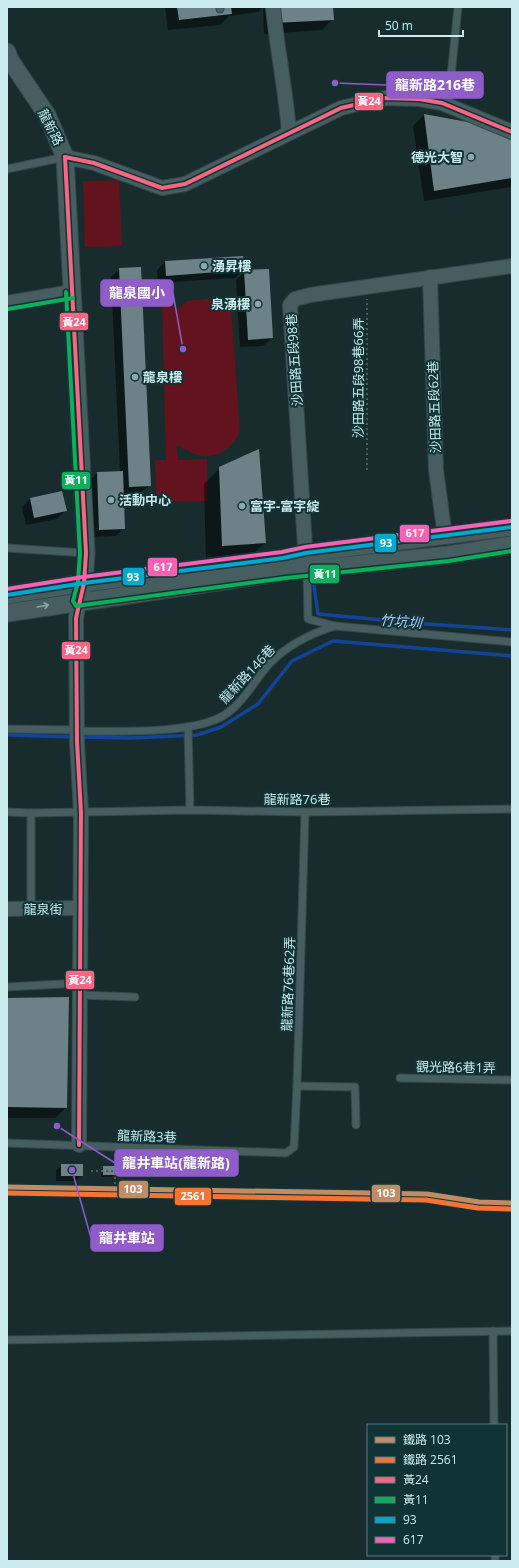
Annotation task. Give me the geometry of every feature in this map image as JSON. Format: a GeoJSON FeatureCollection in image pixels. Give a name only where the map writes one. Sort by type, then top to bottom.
{"type":"FeatureCollection","features":[{"type":"Feature","properties":{"kind":"street"},"geometry":{"type":"LineString","coordinates":[[273,7],[276,44],[287,109],[289,133]]}},
{"type":"Feature","properties":{"kind":"street","name":"龍新路"},"geometry":{"type":"LineString","coordinates":[[7,52],[10,60],[47,116],[65,157],[86,553],[84,583],[76,618],[77,735],[81,812],[80,1145]]}},
{"type":"Feature","properties":{"kind":"street"},"geometry":{"type":"LineString","coordinates":[[65,157],[94,163],[162,188],[186,184],[341,108],[384,98],[419,99],[448,106],[512,132]]}},
{"type":"Feature","properties":{"kind":"street","name":"沙田路五段98巷"},"geometry":{"type":"LineString","coordinates":[[307,570],[290,305],[295,299],[310,295],[512,266]]}},
{"type":"Feature","properties":{"kind":"street","name":"沙田路五段62巷"},"geometry":{"type":"LineString","coordinates":[[430,277],[436,470],[445,537]]}},
{"type":"Feature","properties":{"kind":"street"},"geometry":{"type":"LineString","coordinates":[[7,303],[72,292]]}},
{"type":"Feature","properties":{"kind":"street"},"geometry":{"type":"LineString","coordinates":[[7,595],[84,583],[283,558],[306,553],[445,537],[512,527]]}},
{"type":"Feature","properties":{"kind":"street"},"geometry":{"type":"LineString","coordinates":[[7,613],[285,572],[448,555],[512,546]]}},
{"type":"Feature","properties":{"kind":"street","name":"龍泉街"},"geometry":{"type":"LineString","coordinates":[[7,909],[80,908]]}},
{"type":"Feature","properties":{"kind":"lane"},"geometry":{"type":"LineString","coordinates":[[448,106],[458,7]]}},
{"type":"Feature","properties":{"kind":"lane"},"geometry":{"type":"LineString","coordinates":[[7,169],[65,157]]}},
{"type":"Feature","properties":{"kind":"lane"},"geometry":{"type":"LineString","coordinates":[[7,548],[86,553]]}},
{"type":"Feature","properties":{"kind":"lane"},"geometry":{"type":"LineString","coordinates":[[307,570],[308,619],[335,626],[512,642]]}},
{"type":"Feature","properties":{"kind":"lane","name":"龍新路146巷"},"geometry":{"type":"LineString","coordinates":[[7,729],[77,735],[188,729],[212,722],[227,713],[247,694],[270,664],[285,651],[310,636],[335,626]]}},
{"type":"Feature","properties":{"kind":"lane"},"geometry":{"type":"LineString","coordinates":[[188,729],[190,810]]}},
{"type":"Feature","properties":{"kind":"lane","name":"龍新路76巷"},"geometry":{"type":"LineString","coordinates":[[7,812],[31,813],[190,810],[305,812],[512,809]]}},
{"type":"Feature","properties":{"kind":"lane","name":"龍新路76巷62弄"},"geometry":{"type":"LineString","coordinates":[[286,1153],[294,1147],[305,812]]}},
{"type":"Feature","properties":{"kind":"lane"},"geometry":{"type":"LineString","coordinates":[[31,813],[31,909]]}},
{"type":"Feature","properties":{"kind":"lane"},"geometry":{"type":"LineString","coordinates":[[7,987],[80,989],[135,997]]}},
{"type":"Feature","properties":{"kind":"lane","name":"觀光路6巷1弄"},"geometry":{"type":"LineString","coordinates":[[400,1078],[512,1080]]}},
{"type":"Feature","properties":{"kind":"lane"},"geometry":{"type":"LineString","coordinates":[[297,1086],[355,1087],[356,1126]]}},
{"type":"Feature","properties":{"kind":"lane","name":"龍新路3巷"},"geometry":{"type":"LineString","coordinates":[[7,1144],[80,1145],[286,1153]]}},
{"type":"Feature","properties":{"kind":"lane"},"geometry":{"type":"LineString","coordinates":[[493,1331],[494,1424]]}},
{"type":"Feature","properties":{"kind":"lane"},"geometry":{"type":"LineString","coordinates":[[7,1340],[512,1331]]}},
{"type":"Feature","properties":{"kind":"path","name":"沙田路五段98巷66弄"},"geometry":{"type":"LineString","coordinates":[[367,287],[367,470]]}},
{"type":"Feature","properties":{"kind":"path"},"geometry":{"type":"LineString","coordinates":[[89,1197],[115,1198],[115,1171],[90,1171]]}},
{"type":"Feature","properties":{"kind":"shaded area"},"geometry":{"type":"Polygon","coordinates":[[[119,180],[122,246],[85,247],[83,181],[119,180]]]}},
{"type":"Feature","properties":{"kind":"shaded area"},"geometry":{"type":"Polygon","coordinates":[[[220,299],[231,306],[240,431],[233,443],[223,451],[211,456],[197,455],[177,446],[178,460],[207,459],[208,501],[156,502],[155,460],[166,460],[162,306],[175,306],[176,311],[187,301],[220,299]]]}},
{"type":"Feature","properties":{"kind":"building"},"geometry":{"type":"Polygon","coordinates":[[[177,7],[231,7],[232,14],[179,20],[177,7]]]}},
{"type":"Feature","properties":{"kind":"building"},"geometry":{"type":"Polygon","coordinates":[[[274,7],[333,7],[334,20],[274,23],[274,7]]]}},
{"type":"Feature","properties":{"kind":"building","name":"德光大智"},"geometry":{"type":"Polygon","coordinates":[[[424,114],[484,125],[512,136],[512,178],[434,191],[424,114]]]}},
{"type":"Feature","properties":{"kind":"building","name":"湧昇樓"},"geometry":{"type":"Polygon","coordinates":[[[243,256],[244,270],[166,276],[165,261],[243,256]]]}},
{"type":"Feature","properties":{"kind":"building","name":"龍泉樓"},"geometry":{"type":"Polygon","coordinates":[[[141,267],[151,486],[129,487],[119,268],[141,267]]]}},
{"type":"Feature","properties":{"kind":"building","name":"泉湧樓"},"geometry":{"type":"Polygon","coordinates":[[[269,269],[273,338],[248,340],[244,270],[269,269]]]}},
{"type":"Feature","properties":{"kind":"building","name":"富宇-富宇綻"},"geometry":{"type":"Polygon","coordinates":[[[259,449],[266,543],[222,546],[219,467],[259,449]]]}},
{"type":"Feature","properties":{"kind":"building","name":"活動中心"},"geometry":{"type":"Polygon","coordinates":[[[123,471],[125,529],[99,530],[97,472],[123,471]]]}},
{"type":"Feature","properties":{"kind":"building"},"geometry":{"type":"Polygon","coordinates":[[[62,491],[67,511],[34,518],[30,498],[62,491]]]}},
{"type":"Feature","properties":{"kind":"building"},"geometry":{"type":"Polygon","coordinates":[[[69,997],[67,1108],[7,1107],[7,998],[69,997]]]}},
{"type":"Feature","properties":{"kind":"building"},"geometry":{"type":"Polygon","coordinates":[[[61,1164],[83,1164],[83,1176],[61,1176],[61,1164]]]}},
{"type":"Feature","properties":{"kind":"building"},"geometry":{"type":"Polygon","coordinates":[[[103,1166],[115,1166],[115,1175],[103,1175],[103,1166]]]}},
{"type":"Feature","properties":{"kind":"waterway","name":"竹坑圳"},"geometry":{"type":"LineString","coordinates":[[314,586],[318,614],[512,630]]}},
{"type":"Feature","properties":{"kind":"waterway"},"geometry":{"type":"LineString","coordinates":[[81,737],[131,738],[197,735],[221,727],[258,704],[292,661],[333,641],[512,656]]}},
{"type":"Feature","properties":{"kind":"waterway"},"geometry":{"type":"LineString","coordinates":[[7,735],[75,737]]}},
{"type":"Feature","properties":{"kind":"rail line","name":"103"},"geometry":{"type":"LineString","coordinates":[[7,1187],[427,1194],[479,1202],[512,1203]]}},
{"type":"Feature","properties":{"kind":"rail line","name":"2561"},"geometry":{"type":"LineString","coordinates":[[7,1193],[426,1200],[478,1208],[512,1209]]}},
{"type":"Feature","properties":{"kind":"transit line","name":"黃24"},"geometry":{"type":"LineString","coordinates":[[65,157],[94,163],[162,188],[185,184],[341,108],[384,98],[419,99],[442,103],[512,132]]}},
{"type":"Feature","properties":{"kind":"transit line","name":"黃24"},"geometry":{"type":"LineString","coordinates":[[65,157],[86,553],[84,583],[76,618],[77,742],[81,812],[79,1145]]}},
{"type":"Feature","properties":{"kind":"transit line","name":"黃11"},"geometry":{"type":"LineString","coordinates":[[66,292],[80,553],[78,582],[73,601],[76,606],[286,578],[449,561],[512,551]]}},
{"type":"Feature","properties":{"kind":"transit line","name":"黃11"},"geometry":{"type":"LineString","coordinates":[[8,309],[73,298]]}},
{"type":"Feature","properties":{"kind":"transit line","name":"617"},"geometry":{"type":"LineString","coordinates":[[7,589],[83,577],[282,552],[305,547],[511,521]]}},
{"type":"Feature","properties":{"kind":"transit line","name":"93"},"geometry":{"type":"LineString","coordinates":[[7,595],[84,583],[283,558],[306,553],[512,527]]}},
{"type":"Feature","properties":{"kind":"place","name":"龍新路216巷"},"geometry":{"type":"Point","coordinates":[335,83]}},
{"type":"Feature","properties":{"kind":"place","name":"德光大智"},"geometry":{"type":"Point","coordinates":[471,157]}},
{"type":"Feature","properties":{"kind":"place","name":"湧昇樓"},"geometry":{"type":"Point","coordinates":[204,266]}},
{"type":"Feature","properties":{"kind":"place","name":"泉湧樓"},"geometry":{"type":"Point","coordinates":[258,304]}},
{"type":"Feature","properties":{"kind":"place","name":"龍泉國小"},"geometry":{"type":"Point","coordinates":[183,349]}},
{"type":"Feature","properties":{"kind":"place","name":"龍泉樓"},"geometry":{"type":"Point","coordinates":[135,377]}},
{"type":"Feature","properties":{"kind":"place","name":"活動中心"},"geometry":{"type":"Point","coordinates":[111,500]}},
{"type":"Feature","properties":{"kind":"place","name":"富宇-富宇綻"},"geometry":{"type":"Point","coordinates":[242,506]}},
{"type":"Feature","properties":{"kind":"place","name":"龍井車站(龍新路)"},"geometry":{"type":"Point","coordinates":[57,1126]}},
{"type":"Feature","properties":{"kind":"place","name":"龍井車站"},"geometry":{"type":"Point","coordinates":[72,1170]}}]}
